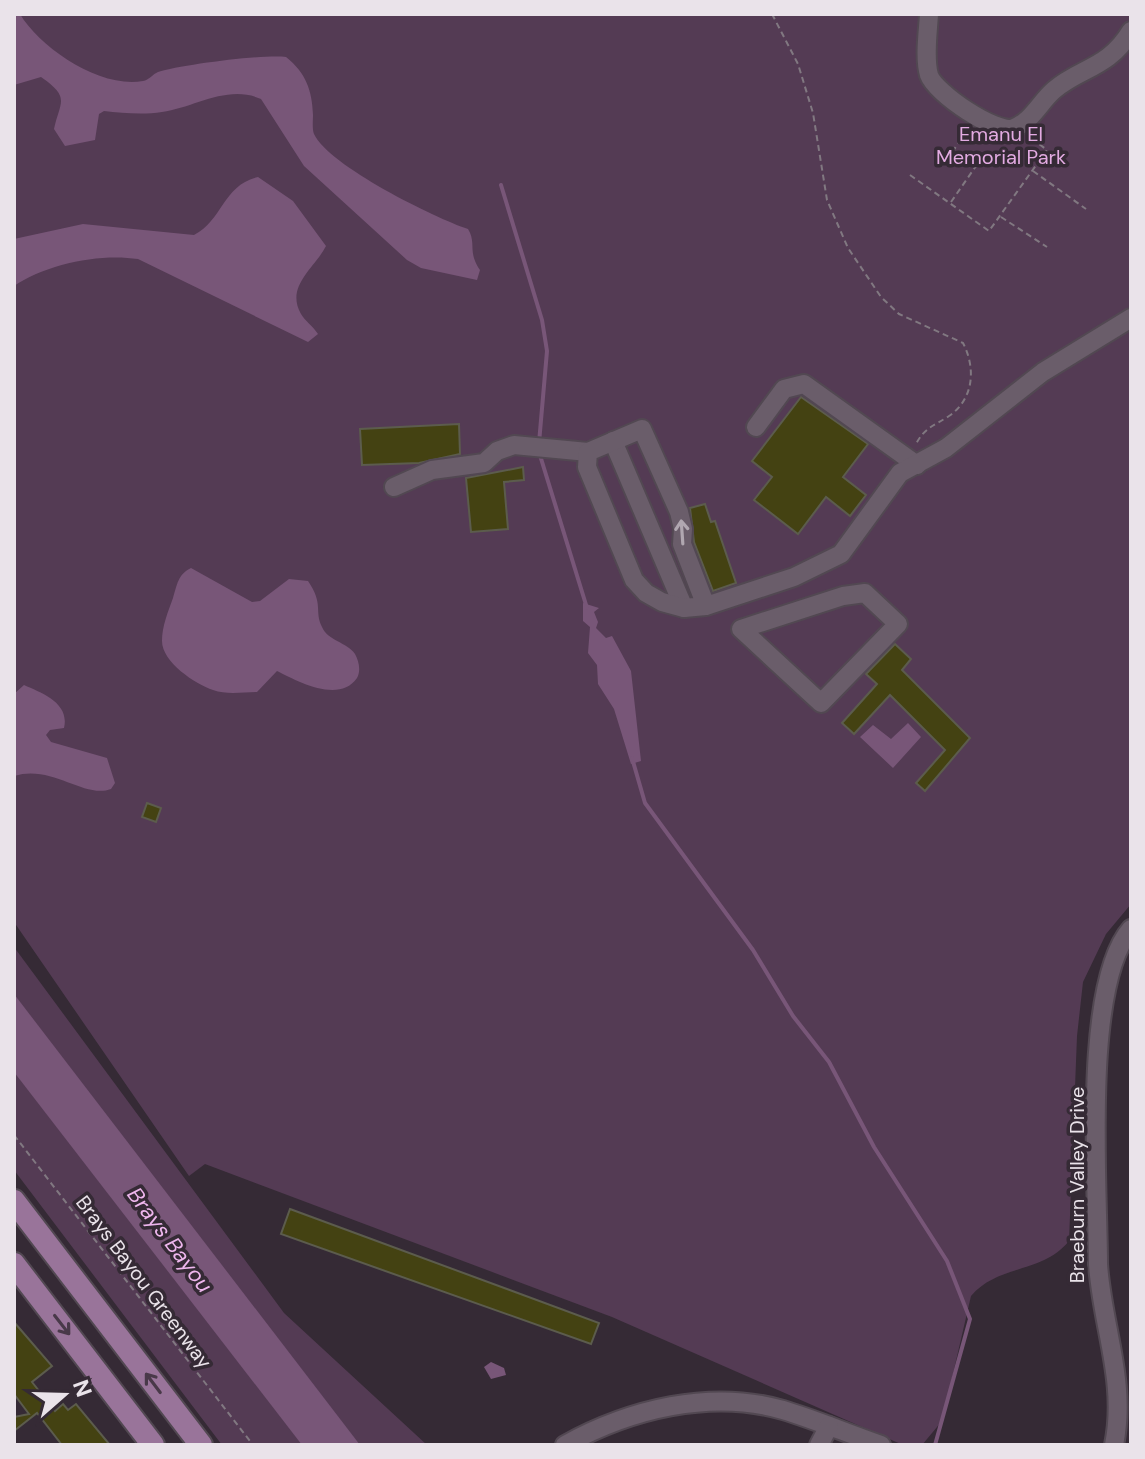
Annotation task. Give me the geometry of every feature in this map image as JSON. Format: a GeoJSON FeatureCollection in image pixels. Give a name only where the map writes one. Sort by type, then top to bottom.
{"type":"FeatureCollection","features":[{"type":"Feature","properties":{"kind":"main road"},"geometry":{"type":"LineString","coordinates":[[14,1201],[201,1445]]}},
{"type":"Feature","properties":{"kind":"main road"},"geometry":{"type":"LineString","coordinates":[[14,1264],[153,1445]]}},
{"type":"Feature","properties":{"kind":"main road"},"geometry":{"type":"LineString","coordinates":[[95,1368],[123,1344]]}},
{"type":"Feature","properties":{"kind":"street"},"geometry":{"type":"LineString","coordinates":[[929,14],[928,73],[935,87],[998,129],[1016,127],[1034,113],[1055,89],[1093,69],[1123,44],[1131,31]]}},
{"type":"Feature","properties":{"kind":"street"},"geometry":{"type":"LineString","coordinates":[[588,452],[585,457],[587,467],[634,580],[646,593],[684,608],[713,604],[794,577],[841,554],[900,473],[912,462],[946,448],[1043,372],[1131,318]]}},
{"type":"Feature","properties":{"kind":"street"},"geometry":{"type":"LineString","coordinates":[[756,427],[784,389],[804,384],[912,462]]}},
{"type":"Feature","properties":{"kind":"street"},"geometry":{"type":"LineString","coordinates":[[394,487],[432,470],[484,463],[497,451],[514,445],[588,452],[642,429],[679,512],[682,544],[713,604],[821,703],[898,624],[865,593],[843,596],[741,629]]}},
{"type":"Feature","properties":{"kind":"street"},"geometry":{"type":"LineString","coordinates":[[613,441],[684,608]]}},
{"type":"Feature","properties":{"kind":"street"},"geometry":{"type":"LineString","coordinates":[[794,577],[806,608]]}},
{"type":"Feature","properties":{"kind":"street","name":"Braeburn Valley Drive"},"geometry":{"type":"LineString","coordinates":[[1114,1445],[1118,1383],[1100,1295],[1098,1264],[1098,1038],[1109,978],[1131,929]]}},
{"type":"Feature","properties":{"kind":"street"},"geometry":{"type":"LineString","coordinates":[[565,1445],[650,1411],[682,1404],[750,1403],[782,1410],[876,1444]]}},
{"type":"Feature","properties":{"kind":"street"},"geometry":{"type":"LineString","coordinates":[[819,1445],[829,1426]]}},
{"type":"Feature","properties":{"kind":"path"},"geometry":{"type":"LineString","coordinates":[[772,14],[798,64],[813,113],[827,200],[848,248],[881,297],[899,314],[963,343],[968,353],[971,383],[967,397],[949,417],[926,427],[912,462]]}},
{"type":"Feature","properties":{"kind":"path"},"geometry":{"type":"LineString","coordinates":[[950,203],[976,166],[953,151],[977,115]]}},
{"type":"Feature","properties":{"kind":"path"},"geometry":{"type":"LineString","coordinates":[[910,175],[989,231],[1047,150],[1016,127]]}},
{"type":"Feature","properties":{"kind":"path"},"geometry":{"type":"LineString","coordinates":[[1032,171],[1086,209]]}},
{"type":"Feature","properties":{"kind":"path"},"geometry":{"type":"LineString","coordinates":[[1000,216],[1047,247]]}},
{"type":"Feature","properties":{"kind":"path","name":"Brays Bayou Greenway"},"geometry":{"type":"LineString","coordinates":[[14,1135],[253,1445]]}},
{"type":"Feature","properties":{"kind":"green space","name":"Emanu El Memorial Park"},"geometry":{"type":"Polygon","coordinates":[[[14,14],[1131,14],[1131,904],[1106,934],[1083,982],[1077,1036],[1069,1241],[1046,1259],[994,1279],[971,1296],[942,1421],[922,1445],[903,1445],[612,1317],[205,1164],[189,1176],[14,922],[14,14]]]}},
{"type":"Feature","properties":{"kind":"green space"},"geometry":{"type":"Polygon","coordinates":[[[14,947],[284,1313],[427,1445],[222,1445],[14,1170],[14,947]]]}},
{"type":"Feature","properties":{"kind":"water"},"geometry":{"type":"Polygon","coordinates":[[[14,14],[20,14],[42,40],[73,63],[109,79],[126,82],[143,81],[158,72],[202,63],[286,57],[299,69],[307,83],[313,132],[324,147],[384,189],[468,229],[480,270],[477,280],[421,268],[407,260],[304,166],[261,99],[236,94],[162,112],[104,111],[99,114],[95,140],[65,146],[54,129],[61,100],[57,90],[41,77],[14,85],[14,14]]]}},
{"type":"Feature","properties":{"kind":"water"},"geometry":{"type":"Polygon","coordinates":[[[258,177],[293,201],[326,246],[303,278],[297,295],[301,314],[318,334],[308,342],[138,259],[107,258],[74,262],[27,278],[14,286],[14,239],[83,224],[194,235],[204,229],[237,187],[258,177]]]}},
{"type":"Feature","properties":{"kind":"water"},"geometry":{"type":"Polygon","coordinates":[[[191,568],[252,602],[260,601],[289,579],[308,581],[316,596],[325,632],[352,650],[356,657],[359,669],[357,678],[349,686],[329,690],[277,671],[257,692],[235,693],[213,690],[197,683],[167,657],[162,641],[177,584],[183,573],[191,568]]]}},
{"type":"Feature","properties":{"kind":"water"},"geometry":{"type":"Polygon","coordinates":[[[583,603],[599,608],[594,612],[598,622],[596,628],[606,638],[612,636],[631,671],[641,761],[631,764],[614,709],[598,684],[597,665],[588,653],[590,627],[583,621],[583,603]]]}},
{"type":"Feature","properties":{"kind":"water"},"geometry":{"type":"Polygon","coordinates":[[[24,685],[53,700],[63,712],[64,728],[50,730],[46,735],[51,742],[107,758],[115,783],[111,789],[90,790],[41,774],[14,776],[14,694],[24,685]]]}},
{"type":"Feature","properties":{"kind":"water"},"geometry":{"type":"Polygon","coordinates":[[[908,723],[921,737],[893,768],[860,737],[873,725],[891,739],[908,723]]]}},
{"type":"Feature","properties":{"kind":"water","name":"Brays Bayou"},"geometry":{"type":"Polygon","coordinates":[[[14,994],[360,1445],[302,1445],[14,1072],[14,994]]]}},
{"type":"Feature","properties":{"kind":"water"},"geometry":{"type":"Polygon","coordinates":[[[491,1362],[504,1368],[506,1375],[491,1379],[484,1367],[491,1362]]]}},
{"type":"Feature","properties":{"kind":"building"},"geometry":{"type":"Polygon","coordinates":[[[801,397],[868,444],[843,477],[866,495],[850,516],[826,497],[798,534],[754,500],[772,477],[752,461],[801,397]]]}},
{"type":"Feature","properties":{"kind":"building"},"geometry":{"type":"Polygon","coordinates":[[[459,424],[460,454],[419,463],[362,465],[360,429],[459,424]]]}},
{"type":"Feature","properties":{"kind":"building"},"geometry":{"type":"Polygon","coordinates":[[[523,467],[524,480],[504,482],[508,529],[471,532],[466,478],[523,467]]]}},
{"type":"Feature","properties":{"kind":"building"},"geometry":{"type":"Polygon","coordinates":[[[705,504],[711,522],[715,521],[736,583],[713,591],[694,542],[690,508],[705,504]]]}},
{"type":"Feature","properties":{"kind":"building"},"geometry":{"type":"Polygon","coordinates":[[[895,644],[911,659],[902,670],[970,738],[925,791],[916,783],[945,750],[890,695],[854,734],[842,723],[877,684],[866,674],[895,644]]]}},
{"type":"Feature","properties":{"kind":"building"},"geometry":{"type":"Polygon","coordinates":[[[147,803],[161,808],[156,822],[142,817],[147,803]]]}},
{"type":"Feature","properties":{"kind":"building"},"geometry":{"type":"Polygon","coordinates":[[[290,1209],[599,1323],[591,1344],[281,1234],[290,1209]]]}},
{"type":"Feature","properties":{"kind":"building"},"geometry":{"type":"Polygon","coordinates":[[[14,1322],[52,1366],[32,1382],[55,1411],[63,1404],[68,1410],[76,1404],[110,1445],[62,1445],[37,1413],[14,1431],[14,1417],[29,1414],[14,1394],[14,1322]]]}},
{"type":"Feature","properties":{"kind":"waterway"},"geometry":{"type":"LineString","coordinates":[[501,185],[542,320],[547,351],[539,443]]}},
{"type":"Feature","properties":{"kind":"waterway"},"geometry":{"type":"LineString","coordinates":[[539,452],[587,608]]}},
{"type":"Feature","properties":{"kind":"waterway"},"geometry":{"type":"LineString","coordinates":[[632,758],[645,803],[753,950],[793,1016],[829,1062],[874,1147],[947,1261],[970,1319],[935,1445]]}}]}
